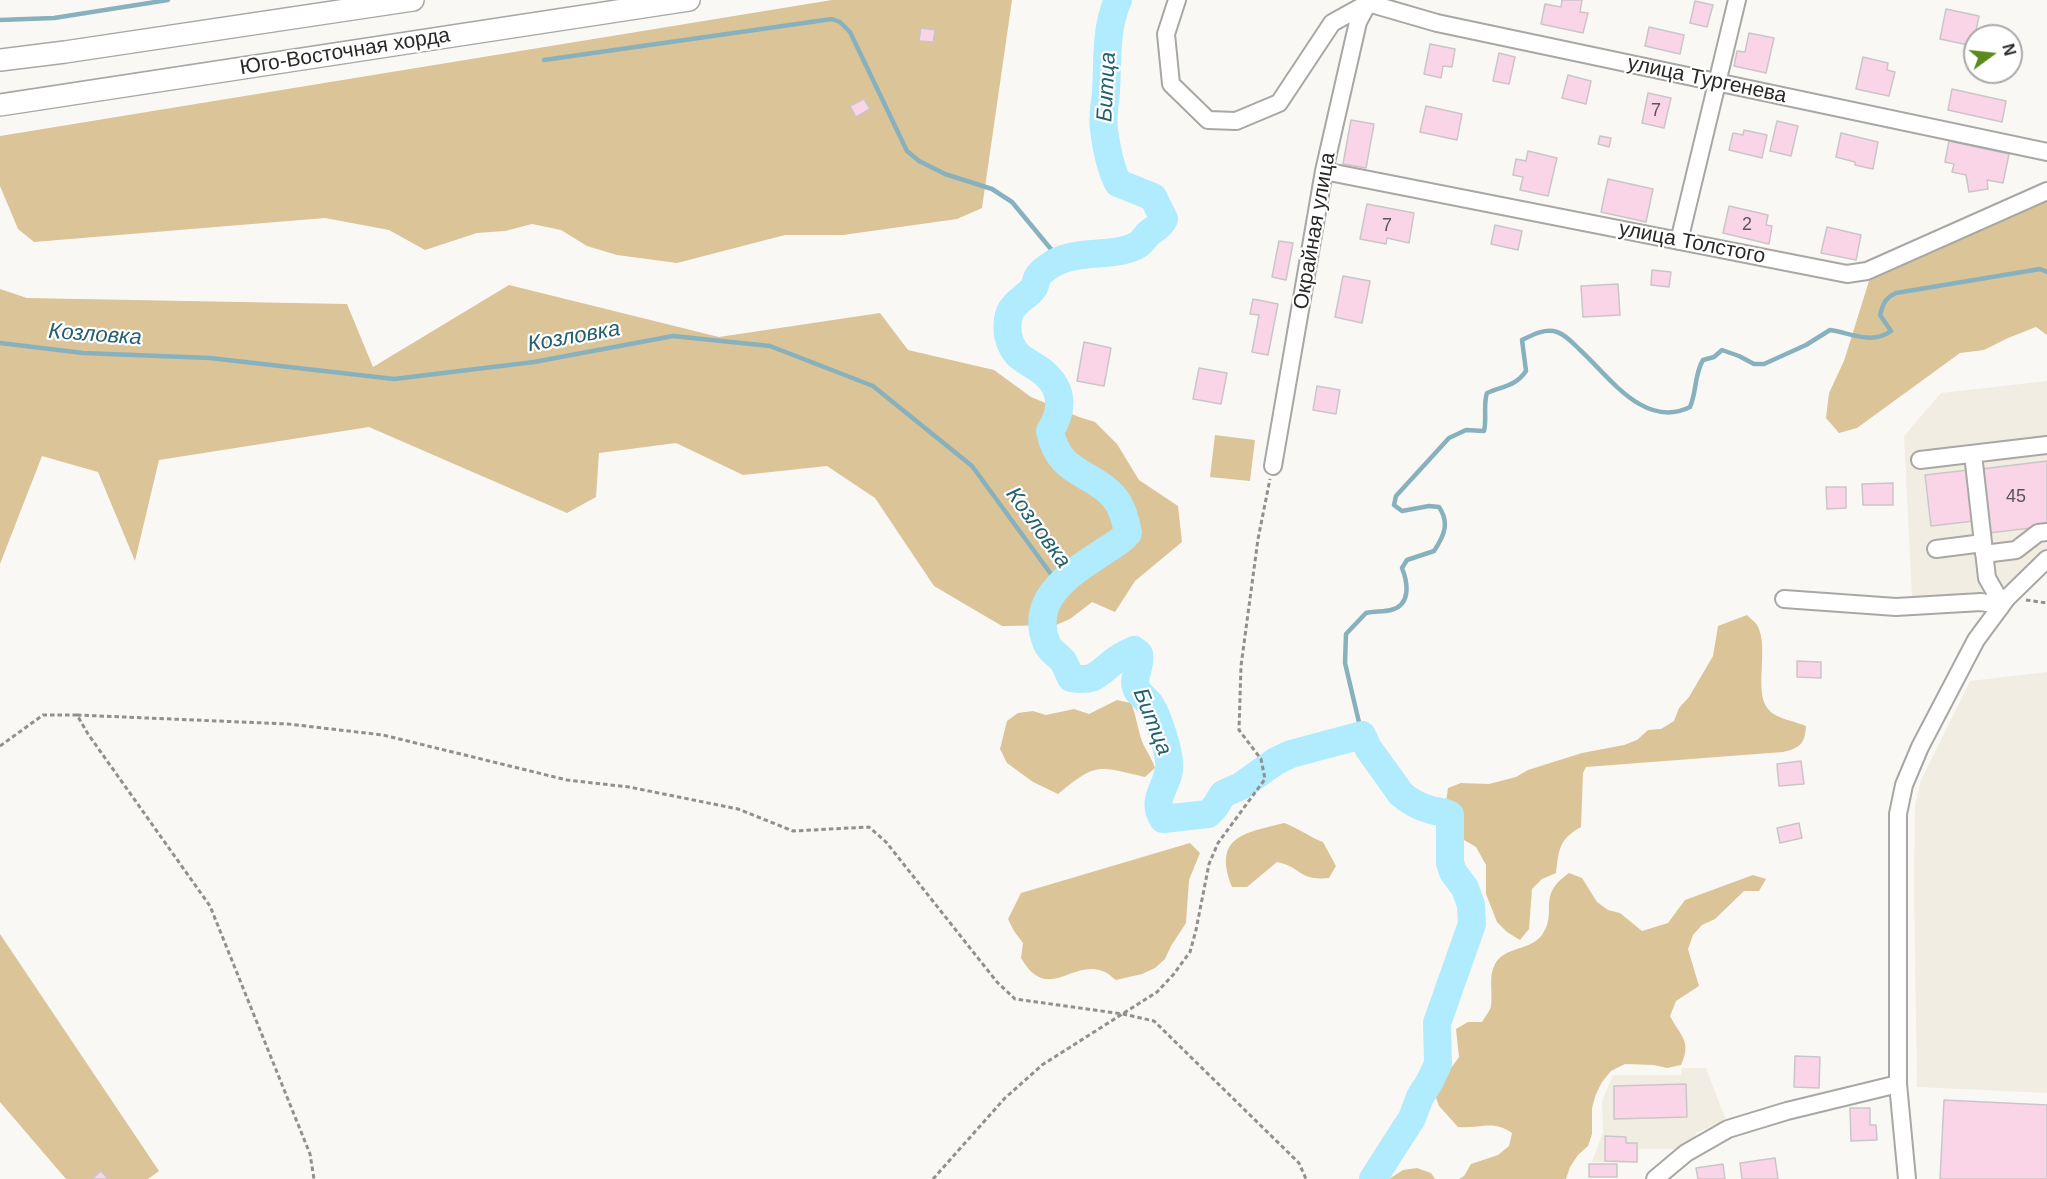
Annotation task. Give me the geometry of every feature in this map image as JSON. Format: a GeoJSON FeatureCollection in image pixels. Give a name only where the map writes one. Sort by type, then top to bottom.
{"type":"FeatureCollection","features":[{"type":"Feature","properties":{"kind":"main road","name":"Юго-Восточная хорда"},"geometry":{"type":"LineString","coordinates":[[0,60],[413,0]]}},
{"type":"Feature","properties":{"kind":"main road","name":"Юго-Восточная хорда"},"geometry":{"type":"LineString","coordinates":[[0,105],[689,0]]}},
{"type":"Feature","properties":{"kind":"street"},"geometry":{"type":"LineString","coordinates":[[1177,0],[1166,34],[1171,84],[1209,120],[1236,121],[1279,103],[1332,23],[1369,2]]}},
{"type":"Feature","properties":{"kind":"street"},"geometry":{"type":"LineString","coordinates":[[1679,241],[1737,0]]}},
{"type":"Feature","properties":{"kind":"street","name":"улица Тургенева"},"geometry":{"type":"LineString","coordinates":[[1369,2],[1437,23],[2047,152]]}},
{"type":"Feature","properties":{"kind":"street","name":"Окрайная улица"},"geometry":{"type":"LineString","coordinates":[[1273,466],[1324,171],[1358,22],[1369,2]]}},
{"type":"Feature","properties":{"kind":"street","name":"улица Толстого"},"geometry":{"type":"LineString","coordinates":[[1324,171],[1847,274],[1866,271],[2047,191]]}},
{"type":"Feature","properties":{"kind":"street"},"geometry":{"type":"LineString","coordinates":[[1920,460],[2047,445]]}},
{"type":"Feature","properties":{"kind":"street"},"geometry":{"type":"LineString","coordinates":[[1973,454],[1987,578],[2001,606]]}},
{"type":"Feature","properties":{"kind":"street"},"geometry":{"type":"LineString","coordinates":[[1936,549],[2016,550],[2038,533],[2047,532]]}},
{"type":"Feature","properties":{"kind":"street"},"geometry":{"type":"LineString","coordinates":[[1907,1179],[1898,1084],[1898,814],[1904,785],[1920,747],[1976,640],[2001,606],[2047,560]]}},
{"type":"Feature","properties":{"kind":"street"},"geometry":{"type":"LineString","coordinates":[[1784,599],[1896,607],[1982,602],[2001,606]]}},
{"type":"Feature","properties":{"kind":"street"},"geometry":{"type":"LineString","coordinates":[[1655,1179],[1686,1153],[1728,1129],[1786,1111],[1898,1084]]}},
{"type":"Feature","properties":{"kind":"path"},"geometry":{"type":"LineString","coordinates":[[933,1179],[1005,1098],[1042,1065],[1157,992],[1190,952],[1209,864],[1218,843],[1265,779],[1261,759],[1239,730],[1239,719],[1241,666],[1255,562],[1273,466]]}},
{"type":"Feature","properties":{"kind":"path"},"geometry":{"type":"LineString","coordinates":[[0,746],[43,715],[288,724],[383,735],[567,780],[629,788],[738,809],[793,831],[869,827],[886,842],[997,982],[1016,999],[1123,1014],[1154,1021],[1299,1163],[1306,1179]]}},
{"type":"Feature","properties":{"kind":"path"},"geometry":{"type":"LineString","coordinates":[[76,716],[210,906],[310,1154],[314,1179]]}},
{"type":"Feature","properties":{"kind":"shaded area"},"geometry":{"type":"Polygon","coordinates":[[[832,0],[1012,0],[982,208],[957,219],[843,235],[785,235],[677,263],[617,255],[587,246],[561,230],[532,224],[505,231],[477,233],[425,250],[389,230],[325,218],[34,242],[18,229],[0,186],[0,136],[832,0]]]}},
{"type":"Feature","properties":{"kind":"shaded area"},"geometry":{"type":"Polygon","coordinates":[[[2047,201],[2047,335],[2036,327],[1984,350],[1960,353],[1857,428],[1839,433],[1826,418],[1829,393],[1844,361],[1869,281],[2047,201]]]}},
{"type":"Feature","properties":{"kind":"shaded area"},"geometry":{"type":"Polygon","coordinates":[[[509,285],[719,337],[880,313],[908,350],[994,370],[1031,397],[1095,422],[1117,444],[1139,480],[1178,506],[1182,542],[1135,581],[1115,612],[1092,602],[1070,619],[1056,625],[1002,626],[934,586],[875,498],[827,466],[743,475],[676,443],[599,453],[596,497],[567,513],[369,427],[159,460],[135,561],[98,472],[42,456],[0,564],[0,289],[27,298],[347,304],[373,367],[509,285]]]}},
{"type":"Feature","properties":{"kind":"shaded area"},"geometry":{"type":"Polygon","coordinates":[[[2047,381],[2047,550],[2020,575],[1987,597],[1912,597],[1904,436],[1941,393],[2047,381]]]}},
{"type":"Feature","properties":{"kind":"shaded area"},"geometry":{"type":"Polygon","coordinates":[[[1215,435],[1255,440],[1250,481],[1210,477],[1215,435]]]}},
{"type":"Feature","properties":{"kind":"shaded area"},"geometry":{"type":"Polygon","coordinates":[[[1747,615],[1757,625],[1761,634],[1761,680],[1764,701],[1768,709],[1776,715],[1806,726],[1803,741],[1794,749],[1783,752],[1586,767],[1583,773],[1581,827],[1564,840],[1558,857],[1556,873],[1542,879],[1532,889],[1529,929],[1520,940],[1507,932],[1497,922],[1486,894],[1486,865],[1476,847],[1464,840],[1459,819],[1446,802],[1448,788],[1461,783],[1489,784],[1516,777],[1528,770],[1582,753],[1624,745],[1637,740],[1648,730],[1661,729],[1674,721],[1679,708],[1689,697],[1713,656],[1718,626],[1747,615]]]}},
{"type":"Feature","properties":{"kind":"shaded area"},"geometry":{"type":"Polygon","coordinates":[[[2047,672],[2047,1093],[1917,1087],[1915,805],[1921,780],[1970,681],[2047,672]]]}},
{"type":"Feature","properties":{"kind":"shaded area"},"geometry":{"type":"Polygon","coordinates":[[[1117,700],[1131,703],[1142,741],[1154,765],[1155,768],[1145,777],[1098,769],[1081,776],[1058,794],[1033,782],[1007,763],[1000,749],[1007,721],[1018,713],[1033,711],[1046,715],[1074,709],[1089,714],[1117,700]]]}},
{"type":"Feature","properties":{"kind":"shaded area"},"geometry":{"type":"Polygon","coordinates":[[[1284,823],[1323,842],[1336,866],[1329,878],[1306,876],[1277,862],[1247,887],[1232,887],[1226,857],[1229,847],[1245,834],[1284,823]]]}},
{"type":"Feature","properties":{"kind":"shaded area"},"geometry":{"type":"Polygon","coordinates":[[[1190,843],[1200,853],[1189,880],[1186,923],[1165,959],[1155,968],[1142,974],[1116,980],[1105,972],[1093,969],[1051,979],[1041,978],[1031,971],[1021,958],[1023,943],[1008,919],[1021,893],[1190,843]]]}},
{"type":"Feature","properties":{"kind":"shaded area"},"geometry":{"type":"Polygon","coordinates":[[[1569,873],[1582,878],[1597,902],[1608,910],[1620,913],[1642,931],[1668,923],[1685,900],[1753,875],[1766,879],[1759,891],[1744,891],[1715,919],[1702,925],[1693,935],[1688,949],[1699,986],[1676,1001],[1670,1016],[1684,1039],[1685,1050],[1681,1065],[1667,1068],[1625,1064],[1611,1071],[1596,1094],[1592,1108],[1592,1134],[1588,1146],[1570,1167],[1566,1179],[1459,1179],[1464,1176],[1471,1164],[1498,1155],[1509,1146],[1512,1133],[1492,1125],[1458,1127],[1439,1106],[1434,1092],[1459,1057],[1456,1029],[1468,1022],[1482,1022],[1491,1006],[1491,979],[1495,964],[1505,954],[1531,944],[1542,935],[1549,919],[1550,897],[1553,889],[1569,873]]]}},
{"type":"Feature","properties":{"kind":"shaded area"},"geometry":{"type":"Polygon","coordinates":[[[0,934],[159,1171],[148,1179],[66,1179],[0,1102],[0,934]]]}},
{"type":"Feature","properties":{"kind":"shaded area"},"geometry":{"type":"Polygon","coordinates":[[[1682,1068],[1706,1068],[1726,1120],[1696,1133],[1697,1138],[1676,1149],[1639,1149],[1638,1163],[1592,1162],[1603,1132],[1602,1101],[1613,1075],[1681,1075],[1682,1068]]]}},
{"type":"Feature","properties":{"kind":"shaded area"},"geometry":{"type":"Polygon","coordinates":[[[1417,1168],[1431,1173],[1435,1179],[1389,1179],[1403,1170],[1417,1168]]]}},
{"type":"Feature","properties":{"kind":"building"},"geometry":{"type":"Polygon","coordinates":[[[1562,0],[1582,0],[1580,12],[1588,13],[1583,33],[1541,24],[1545,4],[1561,7],[1562,0]]]}},
{"type":"Feature","properties":{"kind":"building"},"geometry":{"type":"Polygon","coordinates":[[[1695,1],[1713,5],[1707,27],[1690,23],[1695,1]]]}},
{"type":"Feature","properties":{"kind":"building"},"geometry":{"type":"Polygon","coordinates":[[[1946,9],[1979,16],[1977,24],[1963,24],[1963,44],[1940,39],[1946,9]]]}},
{"type":"Feature","properties":{"kind":"building"},"geometry":{"type":"Polygon","coordinates":[[[1649,27],[1684,35],[1680,54],[1645,46],[1649,27]]]}},
{"type":"Feature","properties":{"kind":"building"},"geometry":{"type":"Polygon","coordinates":[[[921,28],[935,30],[933,42],[919,41],[921,28]]]}},
{"type":"Feature","properties":{"kind":"building"},"geometry":{"type":"Polygon","coordinates":[[[1749,33],[1774,38],[1766,73],[1734,66],[1737,51],[1745,52],[1749,33]]]}},
{"type":"Feature","properties":{"kind":"building"},"geometry":{"type":"Polygon","coordinates":[[[1430,44],[1455,49],[1452,67],[1443,66],[1441,78],[1424,74],[1430,44]]]}},
{"type":"Feature","properties":{"kind":"building"},"geometry":{"type":"Polygon","coordinates":[[[1499,53],[1515,57],[1509,84],[1493,81],[1499,53]]]}},
{"type":"Feature","properties":{"kind":"building"},"geometry":{"type":"Polygon","coordinates":[[[1863,57],[1888,63],[1887,70],[1895,72],[1889,96],[1856,89],[1863,57]]]}},
{"type":"Feature","properties":{"kind":"building"},"geometry":{"type":"Polygon","coordinates":[[[1568,75],[1591,81],[1586,104],[1562,98],[1568,75]]]}},
{"type":"Feature","properties":{"kind":"building"},"geometry":{"type":"Polygon","coordinates":[[[1952,89],[2006,101],[2002,122],[1948,110],[1952,89]]]}},
{"type":"Feature","properties":{"kind":"building"},"geometry":{"type":"Polygon","coordinates":[[[1648,93],[1671,98],[1664,128],[1642,123],[1648,93]]]}},
{"type":"Feature","properties":{"kind":"building"},"geometry":{"type":"Polygon","coordinates":[[[864,99],[870,109],[856,117],[850,106],[864,99]]]}},
{"type":"Feature","properties":{"kind":"building"},"geometry":{"type":"Polygon","coordinates":[[[1426,106],[1462,114],[1457,140],[1420,132],[1426,106]]]}},
{"type":"Feature","properties":{"kind":"building"},"geometry":{"type":"Polygon","coordinates":[[[1351,120],[1374,124],[1366,168],[1343,164],[1351,120]]]}},
{"type":"Feature","properties":{"kind":"building"},"geometry":{"type":"Polygon","coordinates":[[[1777,121],[1798,126],[1791,156],[1770,151],[1777,121]]]}},
{"type":"Feature","properties":{"kind":"building"},"geometry":{"type":"Polygon","coordinates":[[[1744,130],[1767,135],[1762,158],[1729,150],[1733,133],[1743,135],[1744,130]]]}},
{"type":"Feature","properties":{"kind":"building"},"geometry":{"type":"Polygon","coordinates":[[[1841,133],[1878,142],[1873,169],[1836,157],[1841,133]]]}},
{"type":"Feature","properties":{"kind":"building"},"geometry":{"type":"Polygon","coordinates":[[[1600,136],[1611,138],[1609,147],[1598,144],[1600,136]]]}},
{"type":"Feature","properties":{"kind":"building"},"geometry":{"type":"Polygon","coordinates":[[[1949,141],[2009,154],[2003,183],[1987,180],[1988,189],[1969,192],[1966,175],[1952,172],[1954,164],[1945,162],[1949,141]]]}},
{"type":"Feature","properties":{"kind":"building"},"geometry":{"type":"Polygon","coordinates":[[[1528,151],[1557,158],[1548,196],[1520,190],[1523,177],[1513,175],[1516,159],[1526,161],[1528,151]]]}},
{"type":"Feature","properties":{"kind":"building"},"geometry":{"type":"Polygon","coordinates":[[[1608,179],[1653,189],[1646,222],[1601,212],[1608,179]]]}},
{"type":"Feature","properties":{"kind":"building"},"geometry":{"type":"Polygon","coordinates":[[[1367,204],[1414,213],[1409,243],[1387,238],[1386,244],[1360,239],[1367,204]]]}},
{"type":"Feature","properties":{"kind":"building"},"geometry":{"type":"Polygon","coordinates":[[[1729,206],[1768,215],[1766,225],[1772,226],[1769,244],[1723,233],[1729,206]]]}},
{"type":"Feature","properties":{"kind":"building"},"geometry":{"type":"Polygon","coordinates":[[[1495,225],[1522,231],[1518,250],[1491,244],[1495,225]]]}},
{"type":"Feature","properties":{"kind":"building"},"geometry":{"type":"Polygon","coordinates":[[[1827,227],[1861,235],[1856,260],[1821,253],[1827,227]]]}},
{"type":"Feature","properties":{"kind":"building"},"geometry":{"type":"Polygon","coordinates":[[[1279,241],[1293,243],[1286,280],[1272,277],[1279,241]]]}},
{"type":"Feature","properties":{"kind":"building"},"geometry":{"type":"Polygon","coordinates":[[[1652,270],[1671,272],[1669,287],[1651,285],[1652,270]]]}},
{"type":"Feature","properties":{"kind":"building"},"geometry":{"type":"Polygon","coordinates":[[[1343,276],[1370,281],[1362,323],[1335,317],[1343,276]]]}},
{"type":"Feature","properties":{"kind":"building"},"geometry":{"type":"Polygon","coordinates":[[[1618,284],[1620,315],[1583,317],[1581,286],[1618,284]]]}},
{"type":"Feature","properties":{"kind":"building"},"geometry":{"type":"Polygon","coordinates":[[[1253,299],[1278,304],[1268,355],[1252,352],[1259,315],[1250,314],[1253,299]]]}},
{"type":"Feature","properties":{"kind":"building"},"geometry":{"type":"Polygon","coordinates":[[[1084,342],[1111,348],[1104,386],[1077,381],[1084,342]]]}},
{"type":"Feature","properties":{"kind":"building"},"geometry":{"type":"Polygon","coordinates":[[[1199,368],[1227,373],[1221,404],[1193,399],[1199,368]]]}},
{"type":"Feature","properties":{"kind":"building"},"geometry":{"type":"Polygon","coordinates":[[[1317,386],[1340,390],[1336,414],[1313,410],[1317,386]]]}},
{"type":"Feature","properties":{"kind":"building"},"geometry":{"type":"Polygon","coordinates":[[[2047,461],[2047,526],[1989,533],[1981,469],[2047,461]]]}},
{"type":"Feature","properties":{"kind":"building"},"geometry":{"type":"Polygon","coordinates":[[[1968,470],[1974,521],[1931,526],[1925,475],[1968,470]]]}},
{"type":"Feature","properties":{"kind":"building"},"geometry":{"type":"Polygon","coordinates":[[[1893,483],[1893,505],[1863,505],[1862,484],[1893,483]]]}},
{"type":"Feature","properties":{"kind":"building"},"geometry":{"type":"Polygon","coordinates":[[[1826,487],[1846,487],[1846,508],[1827,509],[1826,487]]]}},
{"type":"Feature","properties":{"kind":"building"},"geometry":{"type":"Polygon","coordinates":[[[1797,661],[1821,662],[1821,678],[1797,677],[1797,661]]]}},
{"type":"Feature","properties":{"kind":"building"},"geometry":{"type":"Polygon","coordinates":[[[1801,761],[1804,784],[1779,786],[1777,764],[1801,761]]]}},
{"type":"Feature","properties":{"kind":"building"},"geometry":{"type":"Polygon","coordinates":[[[1799,823],[1802,838],[1780,843],[1777,828],[1799,823]]]}},
{"type":"Feature","properties":{"kind":"building"},"geometry":{"type":"Polygon","coordinates":[[[1795,1056],[1820,1057],[1819,1088],[1794,1087],[1795,1056]]]}},
{"type":"Feature","properties":{"kind":"building"},"geometry":{"type":"Polygon","coordinates":[[[1686,1084],[1687,1117],[1614,1119],[1614,1086],[1686,1084]]]}},
{"type":"Feature","properties":{"kind":"building"},"geometry":{"type":"Polygon","coordinates":[[[1944,1100],[2047,1105],[2047,1179],[1940,1179],[1944,1100]]]}},
{"type":"Feature","properties":{"kind":"building"},"geometry":{"type":"Polygon","coordinates":[[[1850,1108],[1870,1108],[1870,1125],[1876,1125],[1877,1140],[1851,1141],[1850,1108]]]}},
{"type":"Feature","properties":{"kind":"building"},"geometry":{"type":"Polygon","coordinates":[[[1605,1136],[1626,1137],[1626,1143],[1637,1143],[1637,1162],[1605,1161],[1605,1136]]]}},
{"type":"Feature","properties":{"kind":"building"},"geometry":{"type":"Polygon","coordinates":[[[1775,1158],[1778,1179],[1742,1179],[1740,1163],[1775,1158]]]}},
{"type":"Feature","properties":{"kind":"building"},"geometry":{"type":"Polygon","coordinates":[[[1589,1164],[1617,1164],[1617,1177],[1589,1177],[1589,1164]]]}},
{"type":"Feature","properties":{"kind":"building"},"geometry":{"type":"Polygon","coordinates":[[[1723,1164],[1725,1179],[1698,1179],[1696,1168],[1723,1164]]]}},
{"type":"Feature","properties":{"kind":"building"},"geometry":{"type":"Polygon","coordinates":[[[101,1171],[108,1179],[92,1179],[101,1171]]]}},
{"type":"Feature","properties":{"kind":"waterway"},"geometry":{"type":"LineString","coordinates":[[0,20],[54,18],[168,0]]}},
{"type":"Feature","properties":{"kind":"waterway","name":"Битца"},"geometry":{"type":"LineString","coordinates":[[1118,0],[1111,22],[1108,45],[1103,120],[1107,149],[1118,183],[1153,197],[1164,219],[1140,243],[1130,248],[1075,256],[1054,263],[1042,271],[1032,290],[1012,309],[1007,326],[1014,350],[1044,373],[1055,386],[1059,408],[1050,431],[1061,457],[1108,491],[1117,501],[1128,533],[1066,578],[1056,589],[1043,614],[1043,628],[1048,646],[1063,661],[1071,678],[1090,678],[1129,652],[1134,650],[1139,654],[1135,686],[1153,709],[1168,756],[1169,770],[1158,804],[1163,819],[1208,814],[1223,794],[1241,786],[1276,761],[1291,754],[1362,735],[1368,748],[1401,794],[1423,807],[1450,815],[1450,863],[1453,872],[1465,888],[1471,905],[1472,924],[1437,1023],[1438,1064],[1420,1097],[1412,1118],[1373,1179]]}},
{"type":"Feature","properties":{"kind":"waterway"},"geometry":{"type":"LineString","coordinates":[[544,60],[832,19],[840,22],[850,32],[907,151],[919,161],[945,174],[992,189],[1012,202],[1060,260]]}},
{"type":"Feature","properties":{"kind":"waterway"},"geometry":{"type":"LineString","coordinates":[[1362,735],[1345,663],[1346,634],[1366,613],[1391,610],[1402,603],[1406,593],[1406,580],[1402,568],[1407,560],[1434,551],[1441,540],[1445,524],[1439,507],[1429,506],[1402,511],[1394,505],[1396,496],[1449,438],[1466,430],[1484,431],[1487,393],[1513,383],[1526,371],[1522,340],[1543,331],[1560,333],[1615,385],[1642,406],[1657,411],[1673,412],[1690,407],[1698,371],[1703,360],[1714,357],[1722,350],[1754,364],[1764,364],[1806,345],[1830,330],[1869,338],[1884,335],[1891,331],[1880,315],[1885,302],[1896,293],[2040,269],[2047,272]]}},
{"type":"Feature","properties":{"kind":"waterway","name":"Козловка"},"geometry":{"type":"LineString","coordinates":[[0,343],[83,353],[210,358],[394,379],[534,362],[673,336],[770,346],[873,386],[972,466],[1059,585]]}}]}
